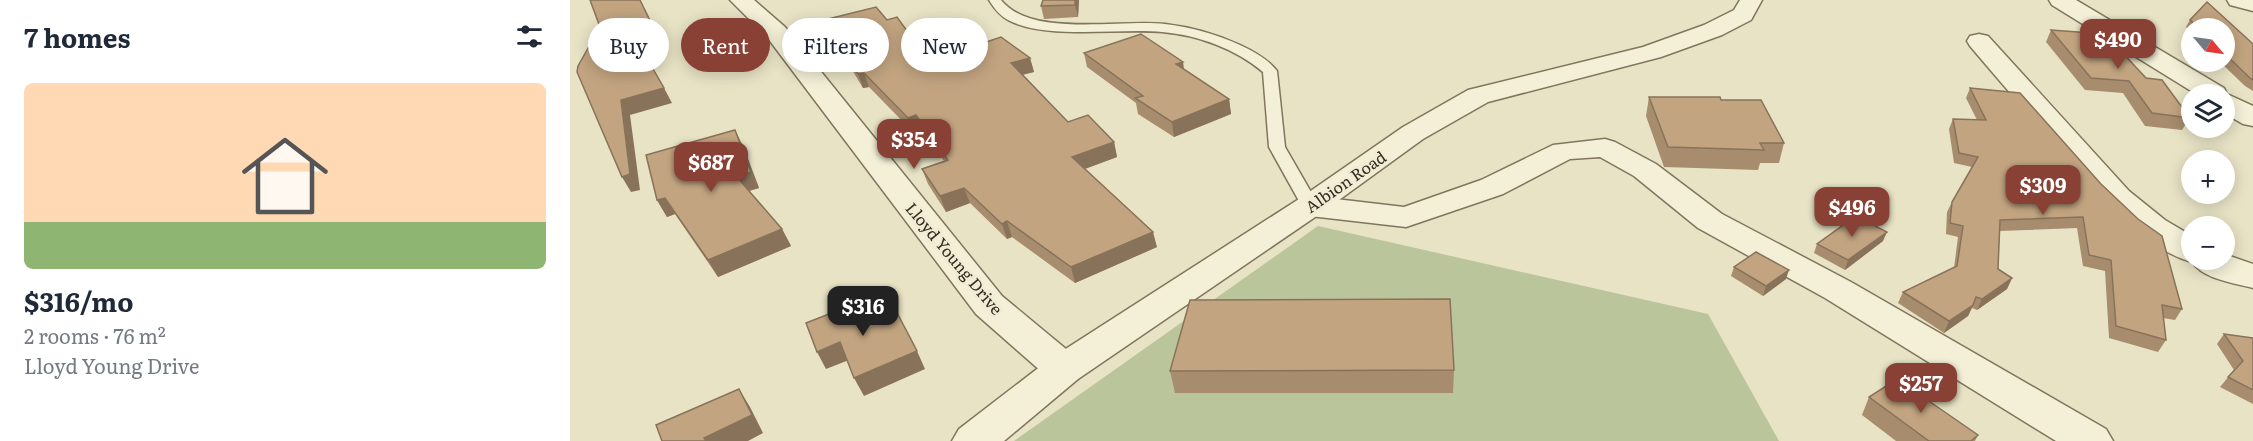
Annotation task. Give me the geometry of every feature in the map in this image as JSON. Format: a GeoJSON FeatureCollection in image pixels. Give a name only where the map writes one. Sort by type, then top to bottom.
{"type":"FeatureCollection","features":[{"type":"Feature","properties":{"kind":"street","name":"Lloyd Young Drive"},"geometry":{"type":"LineString","coordinates":[[741,0],[776,32],[989,305],[1064,369]]}},
{"type":"Feature","properties":{"kind":"street","name":"Albion Road"},"geometry":{"type":"LineString","coordinates":[[975,441],[1064,369],[1310,206],[1413,132],[1478,96],[1652,52],[1713,30],[1743,15],[1751,0]]}},
{"type":"Feature","properties":{"kind":"street"},"geometry":{"type":"LineString","coordinates":[[2060,0],[2198,84]]}},
{"type":"Feature","properties":{"kind":"street"},"geometry":{"type":"LineString","coordinates":[[2238,0],[2253,4]]}},
{"type":"Feature","properties":{"kind":"street"},"geometry":{"type":"LineString","coordinates":[[1979,41],[2118,198],[2153,227],[2181,244]]}},
{"type":"Feature","properties":{"kind":"street"},"geometry":{"type":"LineString","coordinates":[[2235,107],[2253,118]]}},
{"type":"Feature","properties":{"kind":"street"},"geometry":{"type":"LineString","coordinates":[[1310,206],[1406,217],[1492,187],[1563,151],[1605,148],[1645,170],[1710,221],[1838,290],[2091,441]]}},
{"type":"Feature","properties":{"kind":"street"},"geometry":{"type":"LineString","coordinates":[[2232,270],[2253,276]]}},
{"type":"Feature","properties":{"kind":"lane"},"geometry":{"type":"LineString","coordinates":[[995,0],[1002,11],[1022,21],[1081,27],[1130,26],[1184,31],[1256,58],[1270,71],[1277,147],[1310,206]]}},
{"type":"Feature","properties":{"kind":"green space"},"geometry":{"type":"Polygon","coordinates":[[[1318,226],[1708,314],[1779,441],[1014,441],[1318,226]]]}},
{"type":"Feature","properties":{"kind":"building"},"geometry":{"type":"Polygon","coordinates":[[[590,0],[640,0],[649,18],[597,18],[590,0]]]}},
{"type":"Feature","properties":{"kind":"building"},"geometry":{"type":"Polygon","coordinates":[[[1043,0],[1075,0],[1075,5],[1041,6],[1043,0]]]}},
{"type":"Feature","properties":{"kind":"building"},"geometry":{"type":"Polygon","coordinates":[[[2207,2],[2225,18],[2192,18],[2207,2]]]}},
{"type":"Feature","properties":{"kind":"building"},"geometry":{"type":"Polygon","coordinates":[[[876,7],[885,18],[832,18],[876,7]]]}},
{"type":"Feature","properties":{"kind":"building"},"geometry":{"type":"Polygon","coordinates":[[[897,17],[901,22],[901,72],[988,72],[988,41],[1001,37],[1030,58],[1011,63],[1068,122],[1088,115],[1114,142],[1072,157],[1153,232],[1071,267],[1007,221],[1002,224],[964,188],[940,196],[922,169],[948,160],[916,115],[908,118],[864,73],[858,74],[857,72],[889,72],[889,19],[897,17]]]}},
{"type":"Feature","properties":{"kind":"building"},"geometry":{"type":"Polygon","coordinates":[[[2235,28],[2253,44],[2253,80],[2235,64],[2235,28]]]}},
{"type":"Feature","properties":{"kind":"building"},"geometry":{"type":"Polygon","coordinates":[[[2051,30],[2105,34],[2146,78],[2162,80],[2181,106],[2181,117],[2152,113],[2129,81],[2091,78],[2051,30]]]}},
{"type":"Feature","properties":{"kind":"building"},"geometry":{"type":"Polygon","coordinates":[[[1141,34],[1183,62],[1176,64],[1229,99],[1172,122],[1135,98],[1143,96],[1084,53],[1141,34]]]}},
{"type":"Feature","properties":{"kind":"building"},"geometry":{"type":"Polygon","coordinates":[[[588,48],[588,72],[655,72],[664,88],[621,100],[630,174],[622,177],[577,72],[588,48]]]}},
{"type":"Feature","properties":{"kind":"building"},"geometry":{"type":"Polygon","coordinates":[[[1970,88],[2020,93],[2101,184],[2138,219],[2162,236],[2182,309],[2162,305],[2166,340],[2116,326],[2111,260],[2089,255],[2083,217],[2000,220],[1998,269],[2012,278],[1982,299],[1976,297],[1973,305],[1949,321],[1903,292],[1957,266],[1963,226],[1950,223],[1952,202],[1978,157],[1959,153],[1953,119],[1986,120],[1970,88]]]}},
{"type":"Feature","properties":{"kind":"building"},"geometry":{"type":"Polygon","coordinates":[[[1649,97],[1720,97],[1721,100],[1761,100],[1784,143],[1760,143],[1764,150],[1668,147],[1649,97]]]}},
{"type":"Feature","properties":{"kind":"building"},"geometry":{"type":"Polygon","coordinates":[[[735,130],[751,172],[736,176],[782,229],[708,260],[665,198],[657,200],[646,155],[735,130]]]}},
{"type":"Feature","properties":{"kind":"building"},"geometry":{"type":"Polygon","coordinates":[[[1856,216],[1887,232],[1848,260],[1817,244],[1856,216]]]}},
{"type":"Feature","properties":{"kind":"building"},"geometry":{"type":"Polygon","coordinates":[[[1756,252],[1789,270],[1766,286],[1734,267],[1756,252]]]}},
{"type":"Feature","properties":{"kind":"building"},"geometry":{"type":"Polygon","coordinates":[[[1450,299],[1454,370],[1170,371],[1190,300],[1450,299]]]}},
{"type":"Feature","properties":{"kind":"building"},"geometry":{"type":"Polygon","coordinates":[[[860,302],[868,318],[894,307],[917,351],[854,378],[840,342],[817,352],[806,323],[860,302]]]}},
{"type":"Feature","properties":{"kind":"building"},"geometry":{"type":"Polygon","coordinates":[[[2224,334],[2253,338],[2253,390],[2228,377],[2243,361],[2224,334]]]}},
{"type":"Feature","properties":{"kind":"building"},"geometry":{"type":"Polygon","coordinates":[[[1897,379],[1978,435],[1971,441],[1929,441],[1869,397],[1897,379]]]}},
{"type":"Feature","properties":{"kind":"building"},"geometry":{"type":"Polygon","coordinates":[[[739,389],[752,415],[704,438],[706,441],[662,441],[656,425],[739,389]]]}}]}
